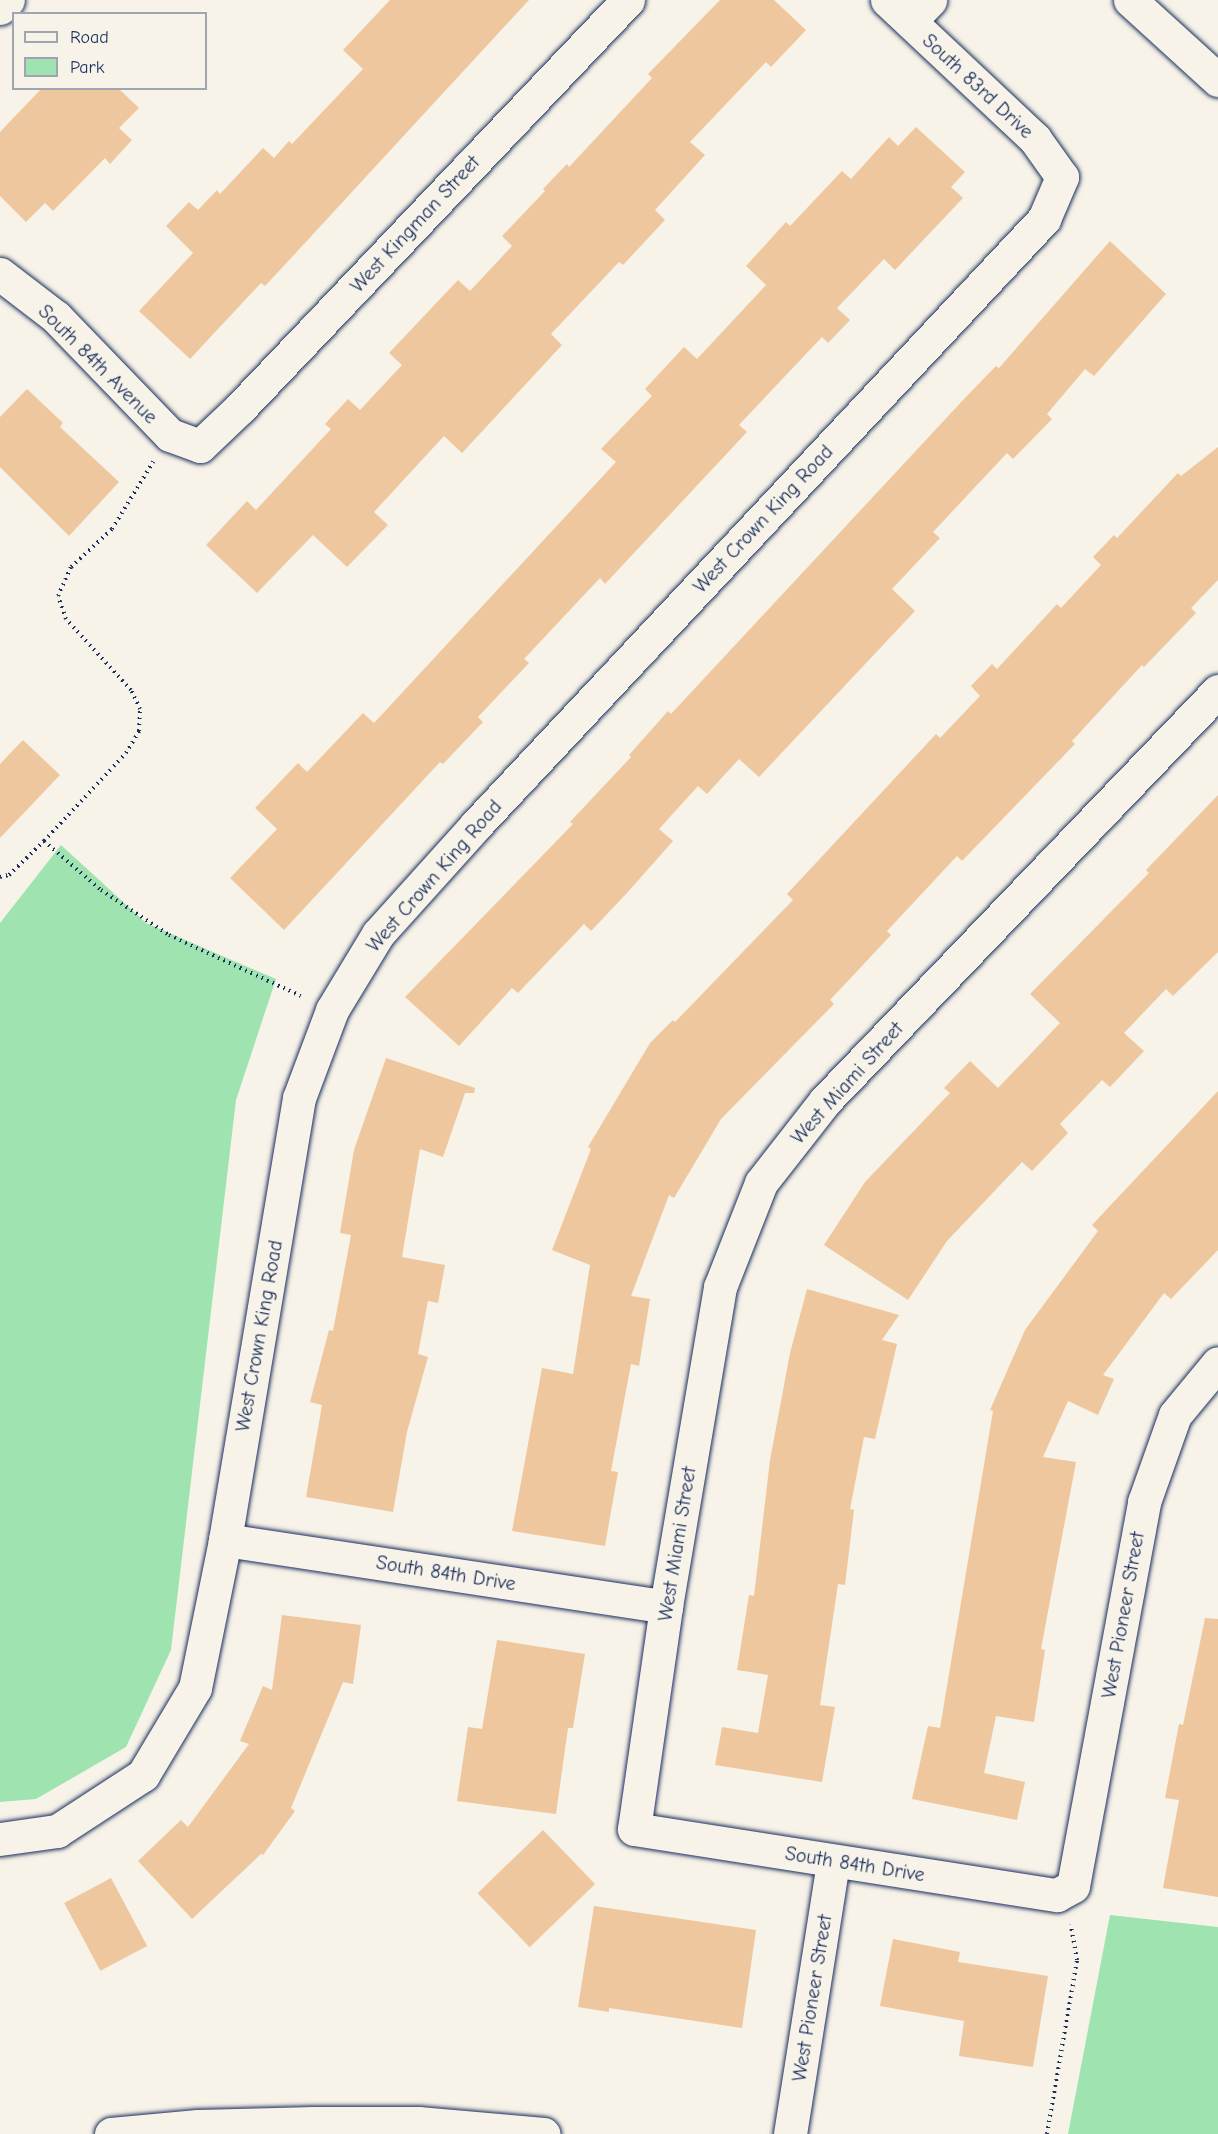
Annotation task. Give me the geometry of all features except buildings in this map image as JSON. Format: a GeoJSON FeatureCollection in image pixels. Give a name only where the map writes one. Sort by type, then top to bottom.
{"type":"FeatureCollection","features":[{"type":"Feature","properties":{"kind":"street"},"geometry":{"type":"LineString","coordinates":[[0,8],[8,0]]}},
{"type":"Feature","properties":{"kind":"street","name":"West Kingman Street"},"geometry":{"type":"LineString","coordinates":[[200,446],[240,408],[628,0]]}},
{"type":"Feature","properties":{"kind":"street"},"geometry":{"type":"LineString","coordinates":[[1130,0],[1218,80]]}},
{"type":"Feature","properties":{"kind":"street","name":"South 83rd Drive"},"geometry":{"type":"LineString","coordinates":[[909,7],[1035,139],[1062,177]]}},
{"type":"Feature","properties":{"kind":"street","name":"West Crown King Road"},"geometry":{"type":"LineString","coordinates":[[0,1839],[57,1831],[142,1775],[195,1688],[225,1539],[299,1098],[332,1010],[378,934],[476,825],[1044,219],[1062,177]]}},
{"type":"Feature","properties":{"kind":"street","name":"South 84th Avenue"},"geometry":{"type":"LineString","coordinates":[[0,274],[56,317],[170,435],[200,446]]}},
{"type":"Feature","properties":{"kind":"street","name":"West Miami Street"},"geometry":{"type":"LineString","coordinates":[[634,1829],[666,1607],[720,1287],[761,1184],[825,1101],[1218,691]]}},
{"type":"Feature","properties":{"kind":"street","name":"West Pioneer Street"},"geometry":{"type":"LineString","coordinates":[[1065,1890],[1144,1502],[1175,1415],[1218,1363]]}},
{"type":"Feature","properties":{"kind":"street","name":"South 84th Drive"},"geometry":{"type":"LineString","coordinates":[[225,1539],[666,1607]]}},
{"type":"Feature","properties":{"kind":"street","name":"South 84th Drive"},"geometry":{"type":"LineString","coordinates":[[634,1829],[833,1861],[1065,1890]]}},
{"type":"Feature","properties":{"kind":"street","name":"West Pioneer Street"},"geometry":{"type":"LineString","coordinates":[[790,2134],[833,1861]]}},
{"type":"Feature","properties":{"kind":"street"},"geometry":{"type":"LineString","coordinates":[[111,2134],[198,2126],[314,2123],[417,2123],[544,2134]]}},
{"type":"Feature","properties":{"kind":"path"},"geometry":{"type":"LineString","coordinates":[[0,877],[9,875],[44,841],[126,753],[139,731],[140,710],[131,690],[66,619],[58,596],[71,567],[112,529],[170,435]]}},
{"type":"Feature","properties":{"kind":"path"},"geometry":{"type":"LineString","coordinates":[[44,841],[101,890],[169,935],[332,1010]]}},
{"type":"Feature","properties":{"kind":"path"},"geometry":{"type":"LineString","coordinates":[[1047,2134],[1077,1960],[1074,1931],[1065,1890]]}},
{"type":"Feature","properties":{"kind":"green space"},"geometry":{"type":"Polygon","coordinates":[[[61,845],[146,923],[276,979],[236,1100],[171,1650],[126,1747],[36,1799],[0,1802],[0,923],[61,845]]]}},
{"type":"Feature","properties":{"kind":"green space"},"geometry":{"type":"Polygon","coordinates":[[[1110,1915],[1218,1927],[1218,2134],[1068,2134],[1110,1915]]]}}]}
